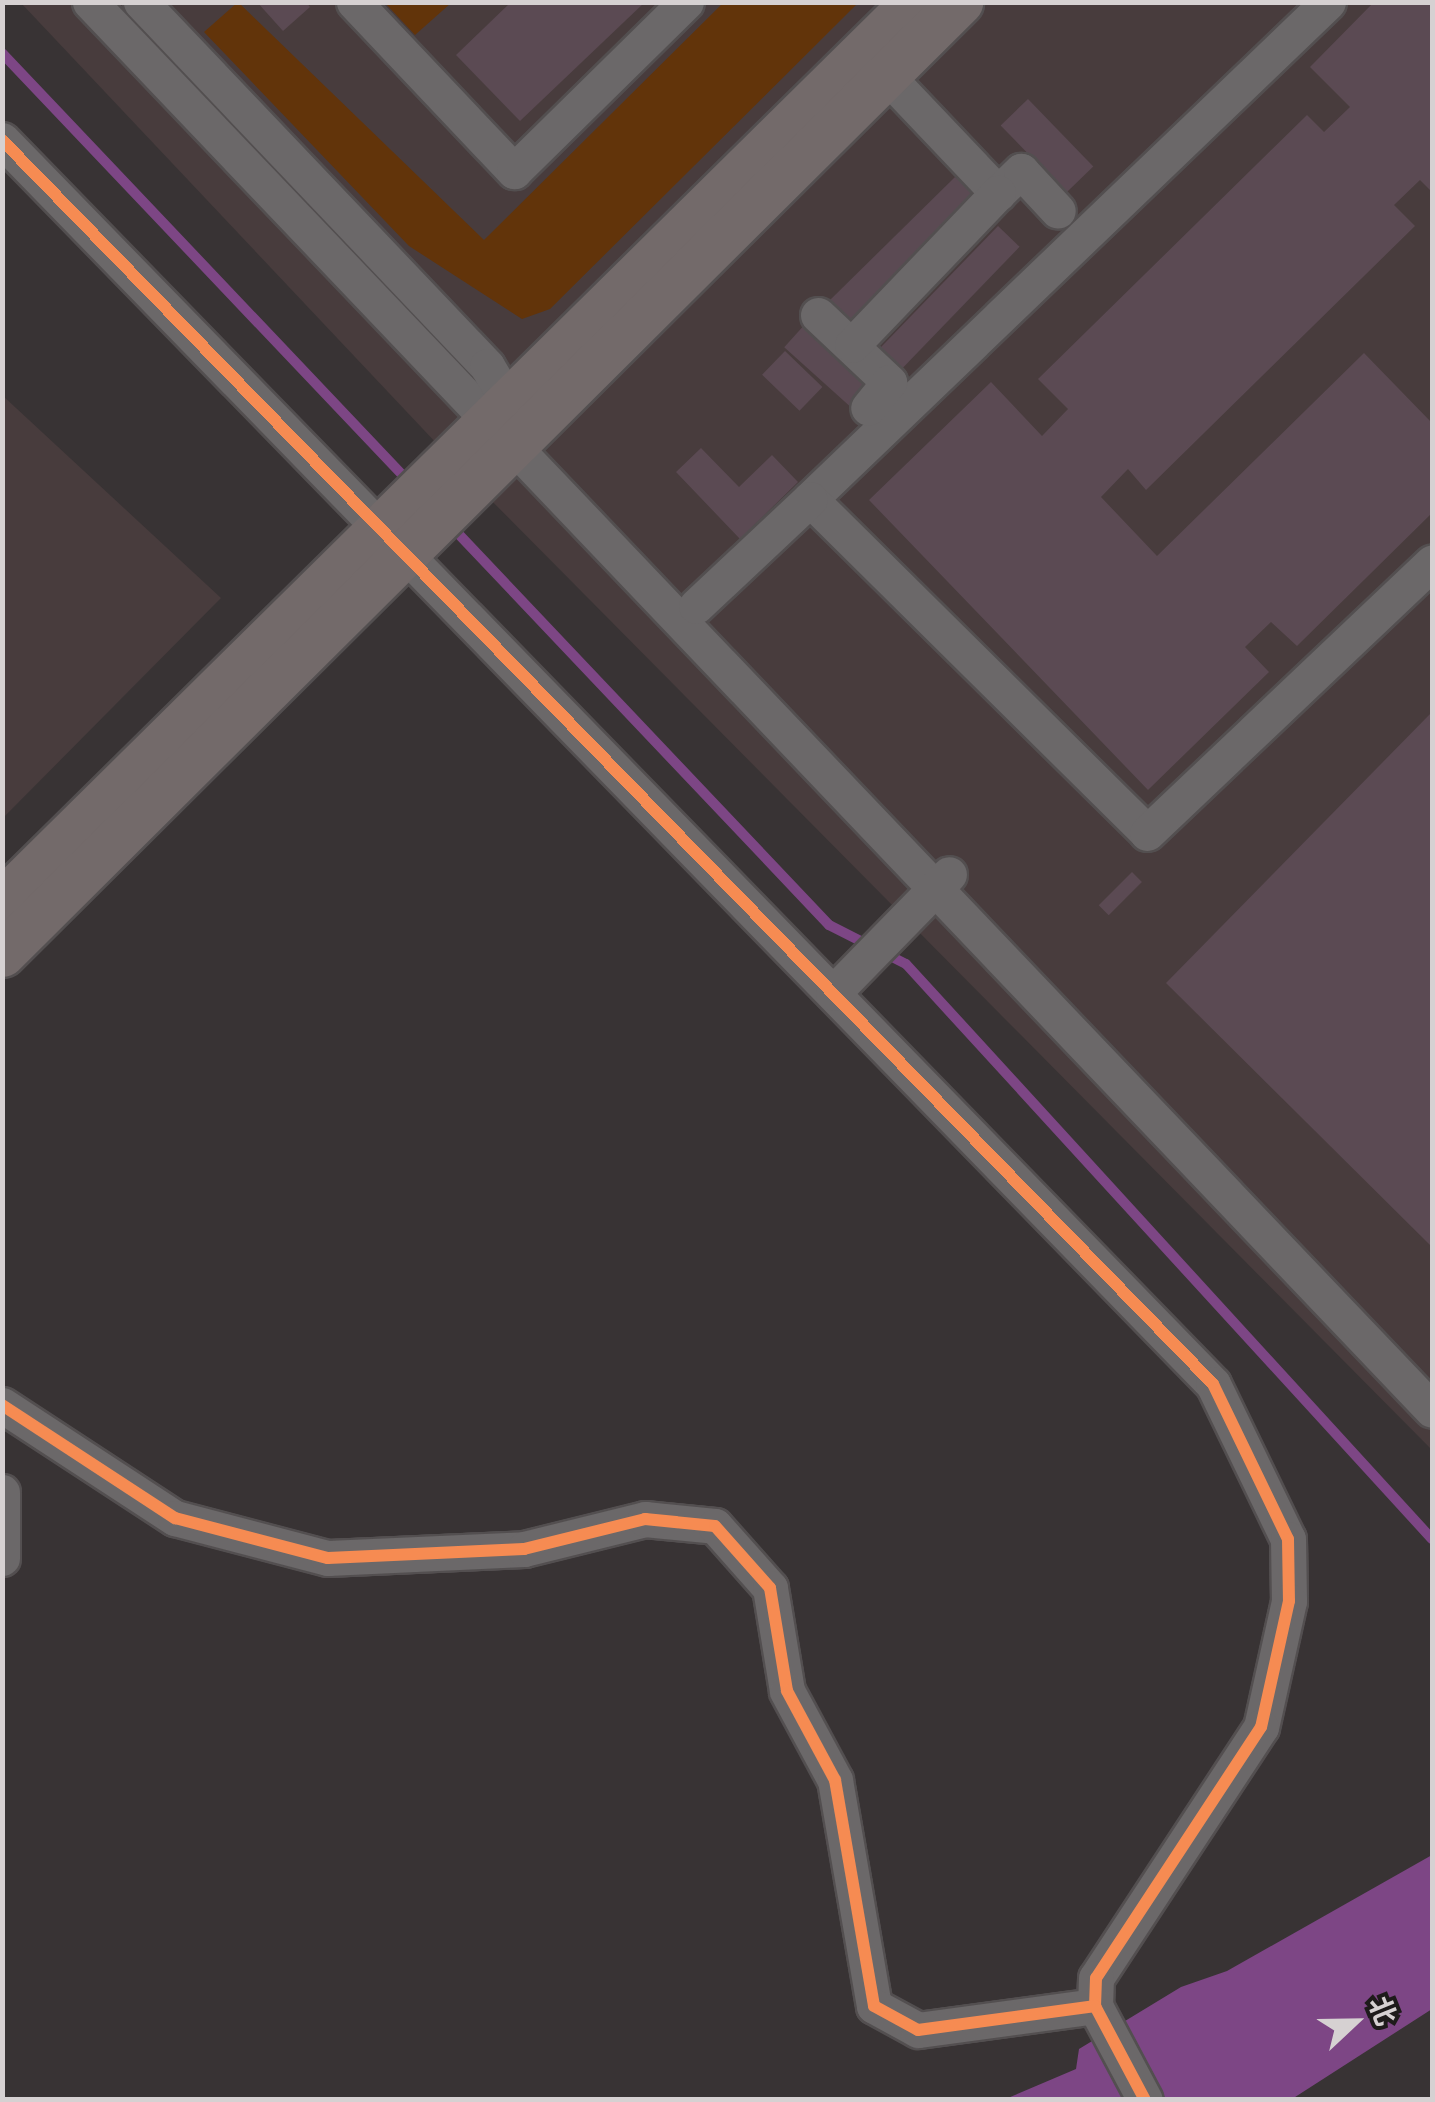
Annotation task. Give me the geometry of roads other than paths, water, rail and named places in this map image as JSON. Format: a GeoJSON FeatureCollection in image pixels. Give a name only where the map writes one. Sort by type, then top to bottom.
{"type":"FeatureCollection","features":[{"type":"Feature","properties":{"kind":"main road"},"geometry":{"type":"LineString","coordinates":[[2,902],[506,423],[913,2]]}},
{"type":"Feature","properties":{"kind":"main road"},"geometry":{"type":"LineString","coordinates":[[506,423],[886,75],[960,2]]}},
{"type":"Feature","properties":{"kind":"main road"},"geometry":{"type":"LineString","coordinates":[[2,954],[390,537]]}},
{"type":"Feature","properties":{"kind":"street"},"geometry":{"type":"LineString","coordinates":[[90,2],[506,423],[696,606],[931,891],[1432,1382]]}},
{"type":"Feature","properties":{"kind":"street"},"geometry":{"type":"LineString","coordinates":[[354,2],[514,171],[686,2]]}},
{"type":"Feature","properties":{"kind":"street"},"geometry":{"type":"LineString","coordinates":[[696,606],[1328,2]]}},
{"type":"Feature","properties":{"kind":"street"},"geometry":{"type":"LineString","coordinates":[[150,6],[487,366],[506,423],[931,891],[1432,1410]]}},
{"type":"Feature","properties":{"kind":"street"},"geometry":{"type":"LineString","coordinates":[[886,75],[998,193]]}},
{"type":"Feature","properties":{"kind":"street"},"geometry":{"type":"LineString","coordinates":[[2,140],[390,537],[844,981],[1213,1384],[1288,1539],[1289,1601],[1261,1727],[1096,1978],[1096,2006],[1145,2100]]}},
{"type":"Feature","properties":{"kind":"street"},"geometry":{"type":"LineString","coordinates":[[852,346],[1021,172],[1058,212]]}},
{"type":"Feature","properties":{"kind":"street"},"geometry":{"type":"LineString","coordinates":[[818,316],[890,382],[868,408]]}},
{"type":"Feature","properties":{"kind":"street"},"geometry":{"type":"LineString","coordinates":[[810,499],[1147,834],[1432,563]]}},
{"type":"Feature","properties":{"kind":"street"},"geometry":{"type":"LineString","coordinates":[[844,981],[931,891]]}},
{"type":"Feature","properties":{"kind":"street"},"geometry":{"type":"LineString","coordinates":[[2,1406],[176,1518],[328,1558],[524,1549],[646,1520],[715,1526],[770,1588],[786,1691],[835,1780],[874,2006],[918,2030],[1096,2006]]}},
{"type":"Feature","properties":{"kind":"street"},"geometry":{"type":"LineString","coordinates":[[2,1492],[2,1558]]}},
{"type":"Feature","properties":{"kind":"waterway"},"geometry":{"type":"LineString","coordinates":[[2,53],[411,484]]}},
{"type":"Feature","properties":{"kind":"waterway"},"geometry":{"type":"LineString","coordinates":[[450,525],[829,925],[906,964],[1432,1539]]}}]}
